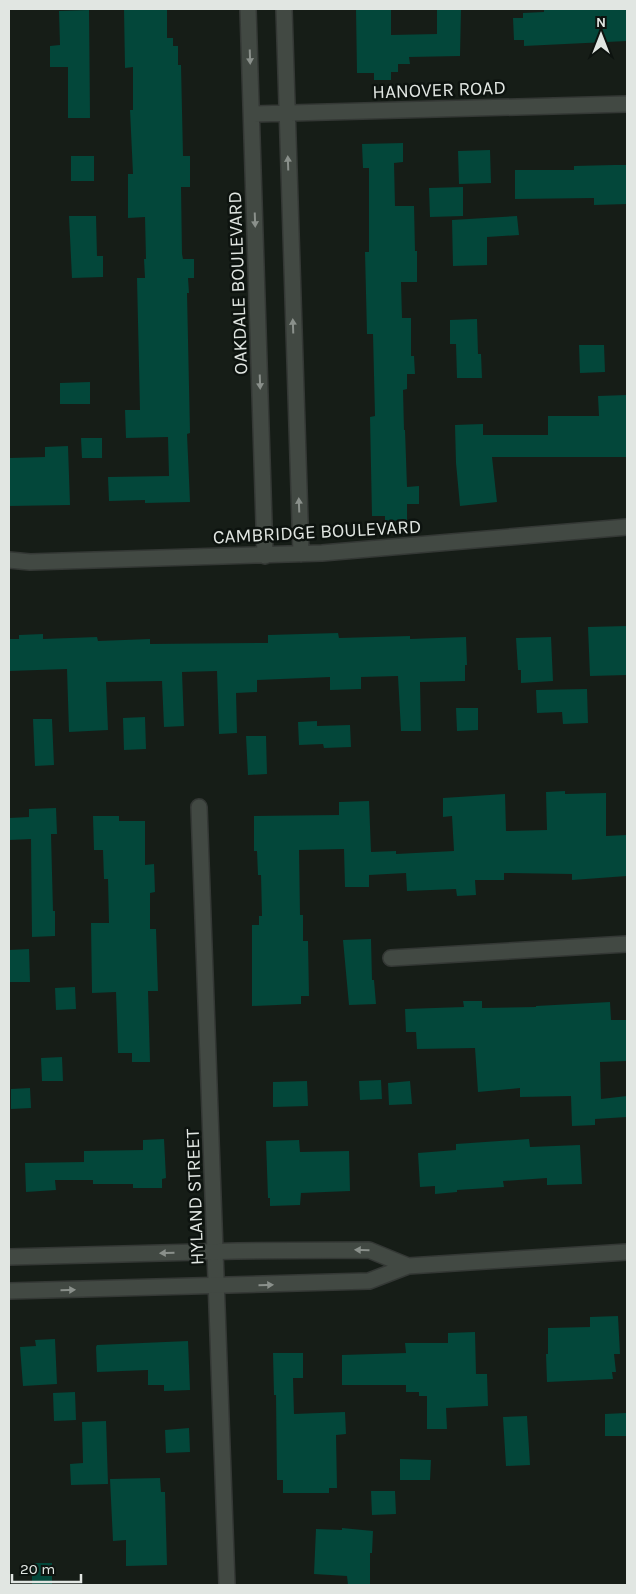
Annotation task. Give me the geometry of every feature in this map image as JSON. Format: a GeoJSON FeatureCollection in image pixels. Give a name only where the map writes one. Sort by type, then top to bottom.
{"type":"FeatureCollection","features":[{"type":"Feature","properties":{"kind":"street","name":"OAKDALE BOULEVARD"},"geometry":{"type":"LineString","coordinates":[[248,9],[266,556]]}},
{"type":"Feature","properties":{"kind":"street"},"geometry":{"type":"LineString","coordinates":[[284,9],[301,554]]}},
{"type":"Feature","properties":{"kind":"street","name":"HANOVER ROAD"},"geometry":{"type":"LineString","coordinates":[[252,114],[627,104]]}},
{"type":"Feature","properties":{"kind":"street","name":"CAMBRIDGE BOULEVARD"},"geometry":{"type":"LineString","coordinates":[[9,560],[30,562],[266,556],[408,547],[627,527]]}},
{"type":"Feature","properties":{"kind":"street","name":"HYLAND STREET"},"geometry":{"type":"LineString","coordinates":[[199,807],[227,1585]]}},
{"type":"Feature","properties":{"kind":"street"},"geometry":{"type":"LineString","coordinates":[[391,958],[627,944]]}},
{"type":"Feature","properties":{"kind":"street"},"geometry":{"type":"LineString","coordinates":[[9,1257],[369,1250],[408,1266]]}},
{"type":"Feature","properties":{"kind":"street"},"geometry":{"type":"LineString","coordinates":[[9,1291],[369,1282],[408,1266],[627,1252]]}},
{"type":"Feature","properties":{"kind":"building"},"geometry":{"type":"Polygon","coordinates":[[[124,9],[167,9],[167,38],[173,38],[173,46],[178,46],[178,65],[181,65],[183,156],[190,156],[190,187],[181,187],[182,254],[183,259],[194,259],[194,278],[188,278],[189,293],[187,293],[190,433],[187,434],[190,502],[145,503],[145,500],[109,501],[108,477],[169,476],[168,437],[126,438],[125,410],[140,410],[137,278],[145,278],[144,259],[146,259],[145,217],[128,218],[128,174],[133,174],[130,110],[133,110],[133,67],[125,68],[124,9]]]}},
{"type":"Feature","properties":{"kind":"building"},"geometry":{"type":"Polygon","coordinates":[[[356,9],[391,9],[391,35],[437,34],[437,9],[461,9],[460,56],[409,57],[410,64],[398,64],[398,72],[391,72],[391,80],[374,80],[374,73],[357,73],[356,9]]]}},
{"type":"Feature","properties":{"kind":"building"},"geometry":{"type":"Polygon","coordinates":[[[544,9],[627,9],[627,41],[524,46],[524,40],[514,40],[513,18],[523,18],[523,13],[544,12],[544,9]]]}},
{"type":"Feature","properties":{"kind":"building"},"geometry":{"type":"Polygon","coordinates":[[[89,10],[90,118],[68,118],[68,67],[50,67],[50,46],[60,45],[59,11],[89,10]]]}},
{"type":"Feature","properties":{"kind":"building"},"geometry":{"type":"Polygon","coordinates":[[[403,143],[403,162],[394,163],[395,206],[414,206],[415,251],[417,251],[417,282],[401,282],[402,318],[411,318],[411,356],[414,356],[415,374],[407,374],[407,389],[403,390],[404,430],[407,487],[419,486],[419,504],[407,504],[407,520],[385,521],[385,516],[372,516],[370,417],[375,416],[373,334],[367,334],[365,252],[369,252],[369,168],[363,168],[362,144],[403,143]]]}},
{"type":"Feature","properties":{"kind":"building"},"geometry":{"type":"Polygon","coordinates":[[[490,150],[491,183],[459,184],[458,151],[490,150]]]}},
{"type":"Feature","properties":{"kind":"building"},"geometry":{"type":"Polygon","coordinates":[[[71,156],[94,156],[94,181],[71,181],[71,156]]]}},
{"type":"Feature","properties":{"kind":"building"},"geometry":{"type":"Polygon","coordinates":[[[627,165],[627,204],[594,205],[594,198],[515,199],[515,170],[574,170],[574,166],[627,165]]]}},
{"type":"Feature","properties":{"kind":"building"},"geometry":{"type":"Polygon","coordinates":[[[463,187],[463,216],[430,217],[429,188],[463,187]]]}},
{"type":"Feature","properties":{"kind":"building"},"geometry":{"type":"Polygon","coordinates":[[[69,216],[96,216],[97,256],[103,256],[103,277],[72,278],[69,216]]]}},
{"type":"Feature","properties":{"kind":"building"},"geometry":{"type":"Polygon","coordinates":[[[517,216],[519,235],[487,237],[487,265],[453,266],[452,220],[517,216]]]}},
{"type":"Feature","properties":{"kind":"building"},"geometry":{"type":"Polygon","coordinates":[[[477,319],[478,354],[481,354],[482,378],[457,378],[456,344],[450,344],[450,320],[477,319]]]}},
{"type":"Feature","properties":{"kind":"building"},"geometry":{"type":"Polygon","coordinates":[[[579,345],[604,345],[605,372],[580,373],[579,345]]]}},
{"type":"Feature","properties":{"kind":"building"},"geometry":{"type":"Polygon","coordinates":[[[90,382],[90,404],[60,404],[60,383],[90,382]]]}},
{"type":"Feature","properties":{"kind":"building"},"geometry":{"type":"Polygon","coordinates":[[[627,395],[627,457],[492,457],[497,502],[460,506],[455,425],[483,424],[483,435],[548,435],[548,416],[599,416],[598,396],[627,395]]]}},
{"type":"Feature","properties":{"kind":"building"},"geometry":{"type":"Polygon","coordinates":[[[81,438],[102,438],[102,458],[82,458],[81,438]]]}},
{"type":"Feature","properties":{"kind":"building"},"geometry":{"type":"Polygon","coordinates":[[[68,446],[70,505],[9,506],[9,458],[45,457],[45,447],[68,446]]]}},
{"type":"Feature","properties":{"kind":"building"},"geometry":{"type":"Polygon","coordinates":[[[627,626],[627,675],[590,676],[588,627],[627,626]]]}},
{"type":"Feature","properties":{"kind":"building"},"geometry":{"type":"Polygon","coordinates":[[[338,633],[339,638],[410,636],[410,639],[466,637],[467,665],[465,665],[465,681],[420,682],[421,731],[401,731],[398,676],[361,677],[361,689],[330,690],[330,677],[257,680],[257,692],[236,693],[237,733],[219,734],[217,671],[182,672],[184,726],[164,727],[162,681],[106,682],[108,730],[69,732],[67,669],[9,671],[9,639],[19,639],[19,635],[43,634],[43,639],[97,637],[98,641],[150,639],[150,644],[268,643],[268,635],[338,633]]]}},
{"type":"Feature","properties":{"kind":"building"},"geometry":{"type":"Polygon","coordinates":[[[551,637],[553,681],[521,683],[521,670],[518,670],[516,638],[551,637]]]}},
{"type":"Feature","properties":{"kind":"building"},"geometry":{"type":"Polygon","coordinates":[[[587,689],[588,723],[563,724],[562,712],[537,713],[536,690],[587,689]]]}},
{"type":"Feature","properties":{"kind":"building"},"geometry":{"type":"Polygon","coordinates":[[[456,708],[478,708],[478,730],[457,731],[456,708]]]}},
{"type":"Feature","properties":{"kind":"building"},"geometry":{"type":"Polygon","coordinates":[[[145,717],[146,749],[124,750],[123,718],[145,717]]]}},
{"type":"Feature","properties":{"kind":"building"},"geometry":{"type":"Polygon","coordinates":[[[33,719],[52,719],[54,765],[35,766],[33,719]]]}},
{"type":"Feature","properties":{"kind":"building"},"geometry":{"type":"Polygon","coordinates":[[[317,721],[317,726],[350,725],[351,747],[324,748],[323,744],[299,745],[298,722],[317,721]]]}},
{"type":"Feature","properties":{"kind":"building"},"geometry":{"type":"Polygon","coordinates":[[[246,736],[266,736],[267,774],[248,775],[246,736]]]}},
{"type":"Feature","properties":{"kind":"building"},"geometry":{"type":"Polygon","coordinates":[[[565,791],[565,794],[606,793],[606,836],[627,835],[627,876],[572,880],[572,874],[504,873],[504,880],[475,880],[476,895],[457,896],[456,889],[407,891],[406,873],[369,875],[369,887],[345,887],[344,849],[299,850],[300,915],[303,915],[303,941],[308,941],[309,996],[301,996],[301,1004],[252,1006],[252,925],[259,925],[259,916],[262,916],[261,875],[258,875],[257,851],[254,851],[254,816],[339,815],[339,802],[369,801],[371,852],[396,851],[396,854],[454,851],[452,816],[443,817],[443,798],[505,794],[506,831],[547,830],[546,792],[565,791]]]}},
{"type":"Feature","properties":{"kind":"building"},"geometry":{"type":"Polygon","coordinates":[[[56,808],[57,834],[51,834],[55,936],[32,937],[31,839],[9,840],[9,818],[29,817],[29,809],[56,808]]]}},
{"type":"Feature","properties":{"kind":"building"},"geometry":{"type":"Polygon","coordinates":[[[93,816],[119,816],[119,821],[145,821],[145,865],[154,864],[155,892],[150,893],[150,929],[156,929],[158,991],[148,991],[150,1062],[132,1062],[132,1053],[118,1053],[116,992],[92,993],[91,923],[109,923],[108,879],[104,879],[103,850],[94,850],[93,816]]]}},
{"type":"Feature","properties":{"kind":"building"},"geometry":{"type":"Polygon","coordinates":[[[371,939],[372,980],[374,980],[376,1004],[349,1005],[343,940],[371,939]]]}},
{"type":"Feature","properties":{"kind":"building"},"geometry":{"type":"Polygon","coordinates":[[[29,949],[30,982],[9,982],[9,950],[29,949]]]}},
{"type":"Feature","properties":{"kind":"building"},"geometry":{"type":"Polygon","coordinates":[[[75,987],[76,1009],[56,1010],[55,988],[75,987]]]}},
{"type":"Feature","properties":{"kind":"building"},"geometry":{"type":"Polygon","coordinates":[[[463,1001],[482,1001],[482,1008],[536,1007],[610,1002],[611,1020],[627,1020],[627,1061],[600,1062],[601,1099],[627,1096],[627,1117],[595,1119],[595,1125],[572,1126],[571,1096],[520,1097],[520,1088],[478,1092],[475,1048],[417,1049],[416,1032],[406,1032],[405,1009],[464,1007],[463,1001]]]}},
{"type":"Feature","properties":{"kind":"building"},"geometry":{"type":"Polygon","coordinates":[[[62,1057],[63,1081],[42,1081],[41,1058],[62,1057]]]}},
{"type":"Feature","properties":{"kind":"building"},"geometry":{"type":"Polygon","coordinates":[[[381,1080],[382,1099],[360,1100],[359,1081],[381,1080]]]}},
{"type":"Feature","properties":{"kind":"building"},"geometry":{"type":"Polygon","coordinates":[[[307,1081],[308,1106],[273,1107],[273,1082],[307,1081]]]}},
{"type":"Feature","properties":{"kind":"building"},"geometry":{"type":"Polygon","coordinates":[[[410,1081],[412,1104],[389,1105],[388,1083],[410,1081]]]}},
{"type":"Feature","properties":{"kind":"building"},"geometry":{"type":"Polygon","coordinates":[[[30,1088],[31,1108],[11,1109],[11,1089],[30,1088]]]}},
{"type":"Feature","properties":{"kind":"building"},"geometry":{"type":"Polygon","coordinates":[[[164,1139],[166,1178],[162,1179],[162,1188],[133,1188],[133,1184],[93,1184],[93,1180],[55,1180],[56,1190],[26,1192],[25,1163],[84,1162],[84,1151],[143,1150],[143,1140],[164,1139]]]}},
{"type":"Feature","properties":{"kind":"building"},"geometry":{"type":"Polygon","coordinates":[[[529,1139],[530,1147],[580,1145],[582,1184],[547,1185],[547,1178],[503,1181],[504,1187],[457,1190],[457,1192],[435,1194],[435,1186],[420,1187],[418,1153],[456,1150],[456,1144],[529,1139]]]}},
{"type":"Feature","properties":{"kind":"building"},"geometry":{"type":"Polygon","coordinates":[[[299,1140],[300,1152],[349,1151],[350,1191],[301,1193],[300,1205],[270,1206],[270,1198],[268,1198],[266,1141],[299,1140]]]}},
{"type":"Feature","properties":{"kind":"building"},"geometry":{"type":"Polygon","coordinates":[[[618,1316],[620,1354],[614,1354],[616,1372],[612,1372],[613,1379],[547,1382],[546,1354],[548,1354],[548,1328],[590,1327],[590,1317],[618,1316]]]}},
{"type":"Feature","properties":{"kind":"building"},"geometry":{"type":"Polygon","coordinates":[[[475,1332],[476,1374],[487,1374],[488,1406],[446,1408],[447,1429],[427,1429],[427,1396],[419,1396],[419,1392],[406,1392],[406,1385],[342,1385],[342,1355],[406,1353],[405,1343],[448,1343],[448,1333],[475,1332]]]}},
{"type":"Feature","properties":{"kind":"building"},"geometry":{"type":"Polygon","coordinates":[[[55,1339],[57,1384],[23,1386],[20,1347],[36,1346],[35,1340],[55,1339]]]}},
{"type":"Feature","properties":{"kind":"building"},"geometry":{"type":"Polygon","coordinates":[[[188,1341],[190,1390],[164,1391],[164,1385],[148,1385],[148,1370],[97,1372],[97,1345],[188,1341]]]}},
{"type":"Feature","properties":{"kind":"building"},"geometry":{"type":"Polygon","coordinates":[[[273,1353],[303,1353],[303,1378],[293,1378],[294,1414],[345,1412],[346,1434],[336,1435],[337,1488],[329,1488],[329,1493],[283,1493],[283,1480],[277,1480],[276,1395],[274,1395],[273,1353]]]}},
{"type":"Feature","properties":{"kind":"building"},"geometry":{"type":"Polygon","coordinates":[[[75,1392],[76,1420],[54,1421],[53,1393],[75,1392]]]}},
{"type":"Feature","properties":{"kind":"building"},"geometry":{"type":"Polygon","coordinates":[[[626,1413],[627,1436],[605,1436],[605,1414],[626,1413]]]}},
{"type":"Feature","properties":{"kind":"building"},"geometry":{"type":"Polygon","coordinates":[[[527,1416],[530,1465],[506,1466],[503,1417],[527,1416]]]}},
{"type":"Feature","properties":{"kind":"building"},"geometry":{"type":"Polygon","coordinates":[[[106,1421],[108,1484],[71,1485],[70,1464],[83,1463],[82,1422],[106,1421]]]}},
{"type":"Feature","properties":{"kind":"building"},"geometry":{"type":"Polygon","coordinates":[[[189,1428],[190,1452],[166,1453],[165,1430],[189,1428]]]}},
{"type":"Feature","properties":{"kind":"building"},"geometry":{"type":"Polygon","coordinates":[[[400,1459],[431,1460],[430,1480],[400,1480],[400,1459]]]}},
{"type":"Feature","properties":{"kind":"building"},"geometry":{"type":"Polygon","coordinates":[[[160,1478],[161,1492],[165,1492],[167,1565],[126,1566],[126,1540],[113,1541],[110,1479],[160,1478]]]}},
{"type":"Feature","properties":{"kind":"building"},"geometry":{"type":"Polygon","coordinates":[[[371,1491],[395,1491],[396,1514],[372,1515],[371,1491]]]}},
{"type":"Feature","properties":{"kind":"building"},"geometry":{"type":"Polygon","coordinates":[[[342,1528],[373,1531],[372,1553],[370,1553],[370,1585],[348,1585],[347,1576],[314,1574],[316,1529],[342,1530],[342,1528]]]}},
{"type":"Feature","properties":{"kind":"building"},"geometry":{"type":"Polygon","coordinates":[[[32,1563],[52,1563],[52,1585],[32,1585],[32,1563]]]}}]}
